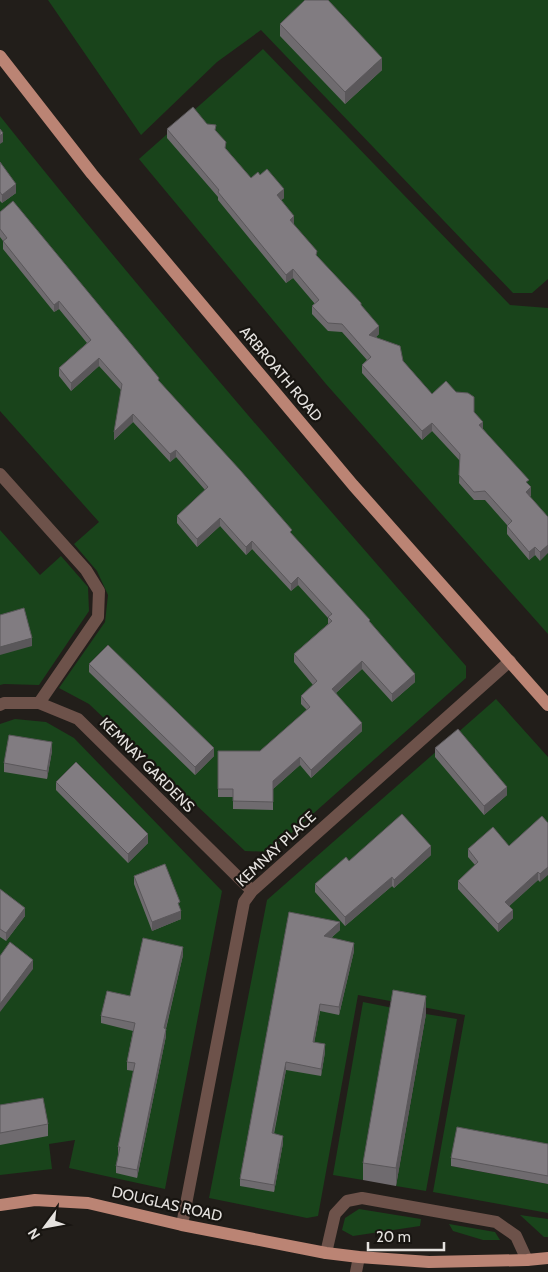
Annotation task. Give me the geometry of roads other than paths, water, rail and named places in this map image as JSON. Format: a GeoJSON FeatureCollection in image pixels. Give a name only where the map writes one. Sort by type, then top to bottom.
{"type":"FeatureCollection","features":[{"type":"Feature","properties":{"kind":"main road","name":"ARBROATH ROAD"},"geometry":{"type":"LineString","coordinates":[[0,56],[92,174],[353,485],[548,705]]}},
{"type":"Feature","properties":{"kind":"main road","name":"DOUGLAS ROAD"},"geometry":{"type":"LineString","coordinates":[[0,1205],[35,1200],[88,1203],[182,1225],[326,1254],[429,1262],[548,1258]]}},
{"type":"Feature","properties":{"kind":"street"},"geometry":{"type":"LineString","coordinates":[[0,474],[86,570],[99,591],[98,617],[39,703]]}},
{"type":"Feature","properties":{"kind":"street","name":"KEMNAY PLACE"},"geometry":{"type":"LineString","coordinates":[[182,1225],[244,902],[252,891],[510,661]]}},
{"type":"Feature","properties":{"kind":"street","name":"KEMNAY GARDENS"},"geometry":{"type":"LineString","coordinates":[[0,705],[4,703],[39,703],[78,719],[252,891]]}},
{"type":"Feature","properties":{"kind":"street"},"geometry":{"type":"LineString","coordinates":[[326,1254],[335,1214],[347,1201],[362,1198],[496,1222],[516,1236],[527,1260]]}},
{"type":"Feature","properties":{"kind":"street"},"geometry":{"type":"LineString","coordinates":[[356,1272],[359,1257]]}}]}
